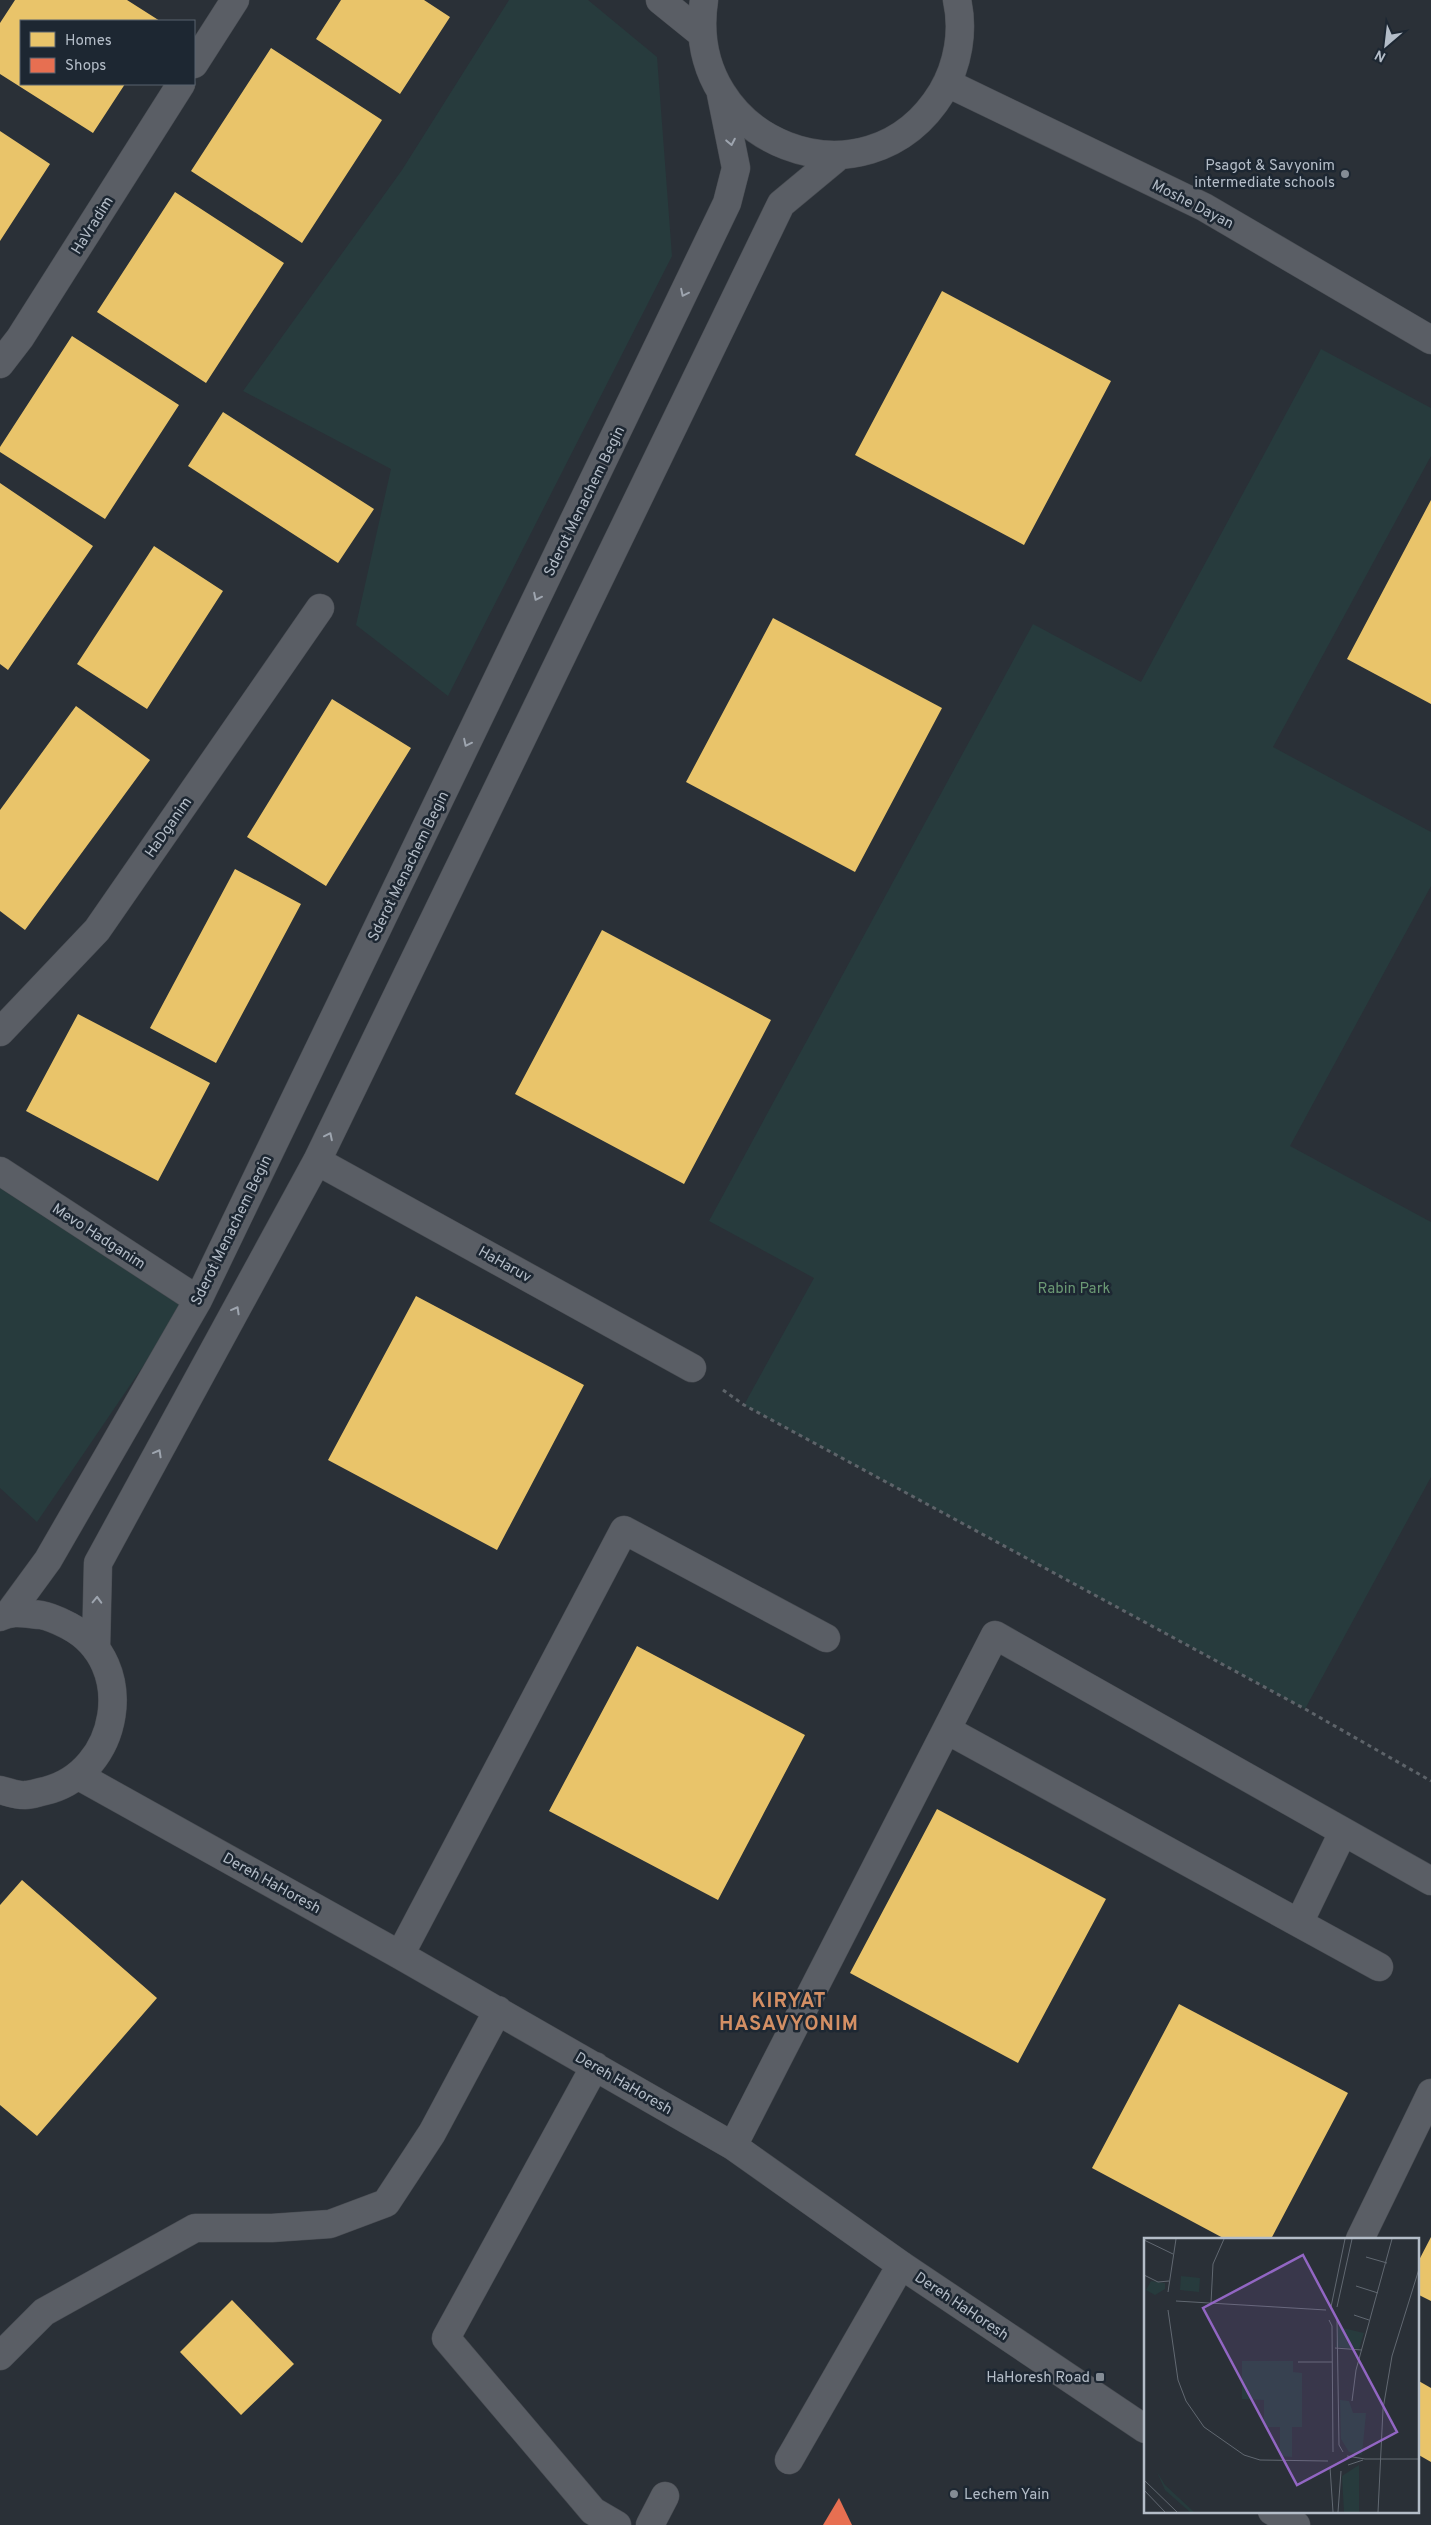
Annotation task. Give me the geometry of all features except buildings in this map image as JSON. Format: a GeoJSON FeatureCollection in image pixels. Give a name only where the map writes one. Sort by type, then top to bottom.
{"type":"FeatureCollection","features":[{"type":"Feature","properties":{"kind":"street"},"geometry":{"type":"LineString","coordinates":[[195,62],[235,0]]}},
{"type":"Feature","properties":{"kind":"street"},"geometry":{"type":"LineString","coordinates":[[660,0],[702,34]]}},
{"type":"Feature","properties":{"kind":"street"},"geometry":{"type":"LineString","coordinates":[[704,0],[702,34],[711,76],[722,94],[749,126],[768,138],[788,147],[816,154],[840,154],[864,150],[901,134],[919,121],[935,102],[947,83],[955,62],[959,40],[960,4]]}},
{"type":"Feature","properties":{"kind":"street","name":"Moshe Dayan"},"geometry":{"type":"LineString","coordinates":[[947,83],[1204,207],[1431,340]]}},
{"type":"Feature","properties":{"kind":"street","name":"HaVradim"},"geometry":{"type":"LineString","coordinates":[[0,364],[20,338],[181,85]]}},
{"type":"Feature","properties":{"kind":"street","name":"Sderot Menachem Begin"},"geometry":{"type":"LineString","coordinates":[[5,1615],[48,1560],[198,1300],[727,203],[736,168],[722,94]]}},
{"type":"Feature","properties":{"kind":"street"},"geometry":{"type":"LineString","coordinates":[[96,1649],[98,1563],[317,1161],[781,204],[840,154]]}},
{"type":"Feature","properties":{"kind":"street","name":"HaDganim"},"geometry":{"type":"LineString","coordinates":[[0,1032],[97,930],[320,608]]}},
{"type":"Feature","properties":{"kind":"street","name":"HaHaruv"},"geometry":{"type":"LineString","coordinates":[[317,1161],[692,1368]]}},
{"type":"Feature","properties":{"kind":"street","name":"Mevo Hadganim"},"geometry":{"type":"LineString","coordinates":[[0,1172],[198,1300]]}},
{"type":"Feature","properties":{"kind":"street"},"geometry":{"type":"LineString","coordinates":[[400,1954],[624,1530],[826,1638]]}},
{"type":"Feature","properties":{"kind":"street"},"geometry":{"type":"LineString","coordinates":[[1,1792],[26,1796],[60,1787],[79,1776],[105,1743],[113,1713],[110,1681],[96,1649],[79,1631],[51,1617],[5,1615]]}},
{"type":"Feature","properties":{"kind":"street"},"geometry":{"type":"LineString","coordinates":[[734,2146],[995,1635],[1431,1881]]}},
{"type":"Feature","properties":{"kind":"street"},"geometry":{"type":"LineString","coordinates":[[946,1730],[1379,1967]]}},
{"type":"Feature","properties":{"kind":"street","name":"Dereh HaHoresh"},"geometry":{"type":"LineString","coordinates":[[79,1776],[400,1954],[734,2146],[901,2265],[1144,2428]]}},
{"type":"Feature","properties":{"kind":"street"},"geometry":{"type":"LineString","coordinates":[[1299,1923],[1343,1832]]}},
{"type":"Feature","properties":{"kind":"street"},"geometry":{"type":"LineString","coordinates":[[0,2356],[44,2312],[195,2228],[272,2228],[330,2224],[386,2203],[432,2133],[498,2010]]}},
{"type":"Feature","properties":{"kind":"street"},"geometry":{"type":"LineString","coordinates":[[595,2066],[446,2338],[592,2511],[617,2525]]}},
{"type":"Feature","properties":{"kind":"street"},"geometry":{"type":"LineString","coordinates":[[1360,2238],[1431,2093]]}},
{"type":"Feature","properties":{"kind":"street"},"geometry":{"type":"LineString","coordinates":[[789,2460],[901,2265]]}},
{"type":"Feature","properties":{"kind":"street"},"geometry":{"type":"LineString","coordinates":[[650,2525],[665,2496]]}},
{"type":"Feature","properties":{"kind":"street"},"geometry":{"type":"LineString","coordinates":[[1274,2512],[1296,2525]]}},
{"type":"Feature","properties":{"kind":"path"},"geometry":{"type":"LineString","coordinates":[[692,1368],[744,1405],[1305,1709],[1431,1781]]}},
{"type":"Feature","properties":{"kind":"green space"},"geometry":{"type":"Polygon","coordinates":[[[509,0],[588,0],[657,57],[672,256],[448,696],[356,625],[391,469],[243,391],[402,170],[509,0]]]}},
{"type":"Feature","properties":{"kind":"green space","name":"Rabin Park"},"geometry":{"type":"Polygon","coordinates":[[[1321,349],[1431,408],[1431,456],[1273,747],[1431,832],[1431,886],[1290,1146],[1431,1222],[1431,1477],[1305,1709],[744,1405],[814,1278],[709,1221],[1033,624],[1141,682],[1321,349]]]}},
{"type":"Feature","properties":{"kind":"green space"},"geometry":{"type":"Polygon","coordinates":[[[0,1187],[184,1306],[37,1522],[0,1488],[0,1187]]]}},
{"type":"Feature","properties":{"kind":"place","name":"Psagot & Savyonim intermediate schools"},"geometry":{"type":"Point","coordinates":[1345,174]}},
{"type":"Feature","properties":{"kind":"place","name":"HaHoresh Road"},"geometry":{"type":"Point","coordinates":[1100,2377]}},
{"type":"Feature","properties":{"kind":"place","name":"Lechem Yain"},"geometry":{"type":"Point","coordinates":[954,2494]}},
{"type":"Feature","properties":{"kind":"district","name":"KIRYAT HASAVYONIM"},"geometry":{"type":"Point","coordinates":[789,2012]}}]}
